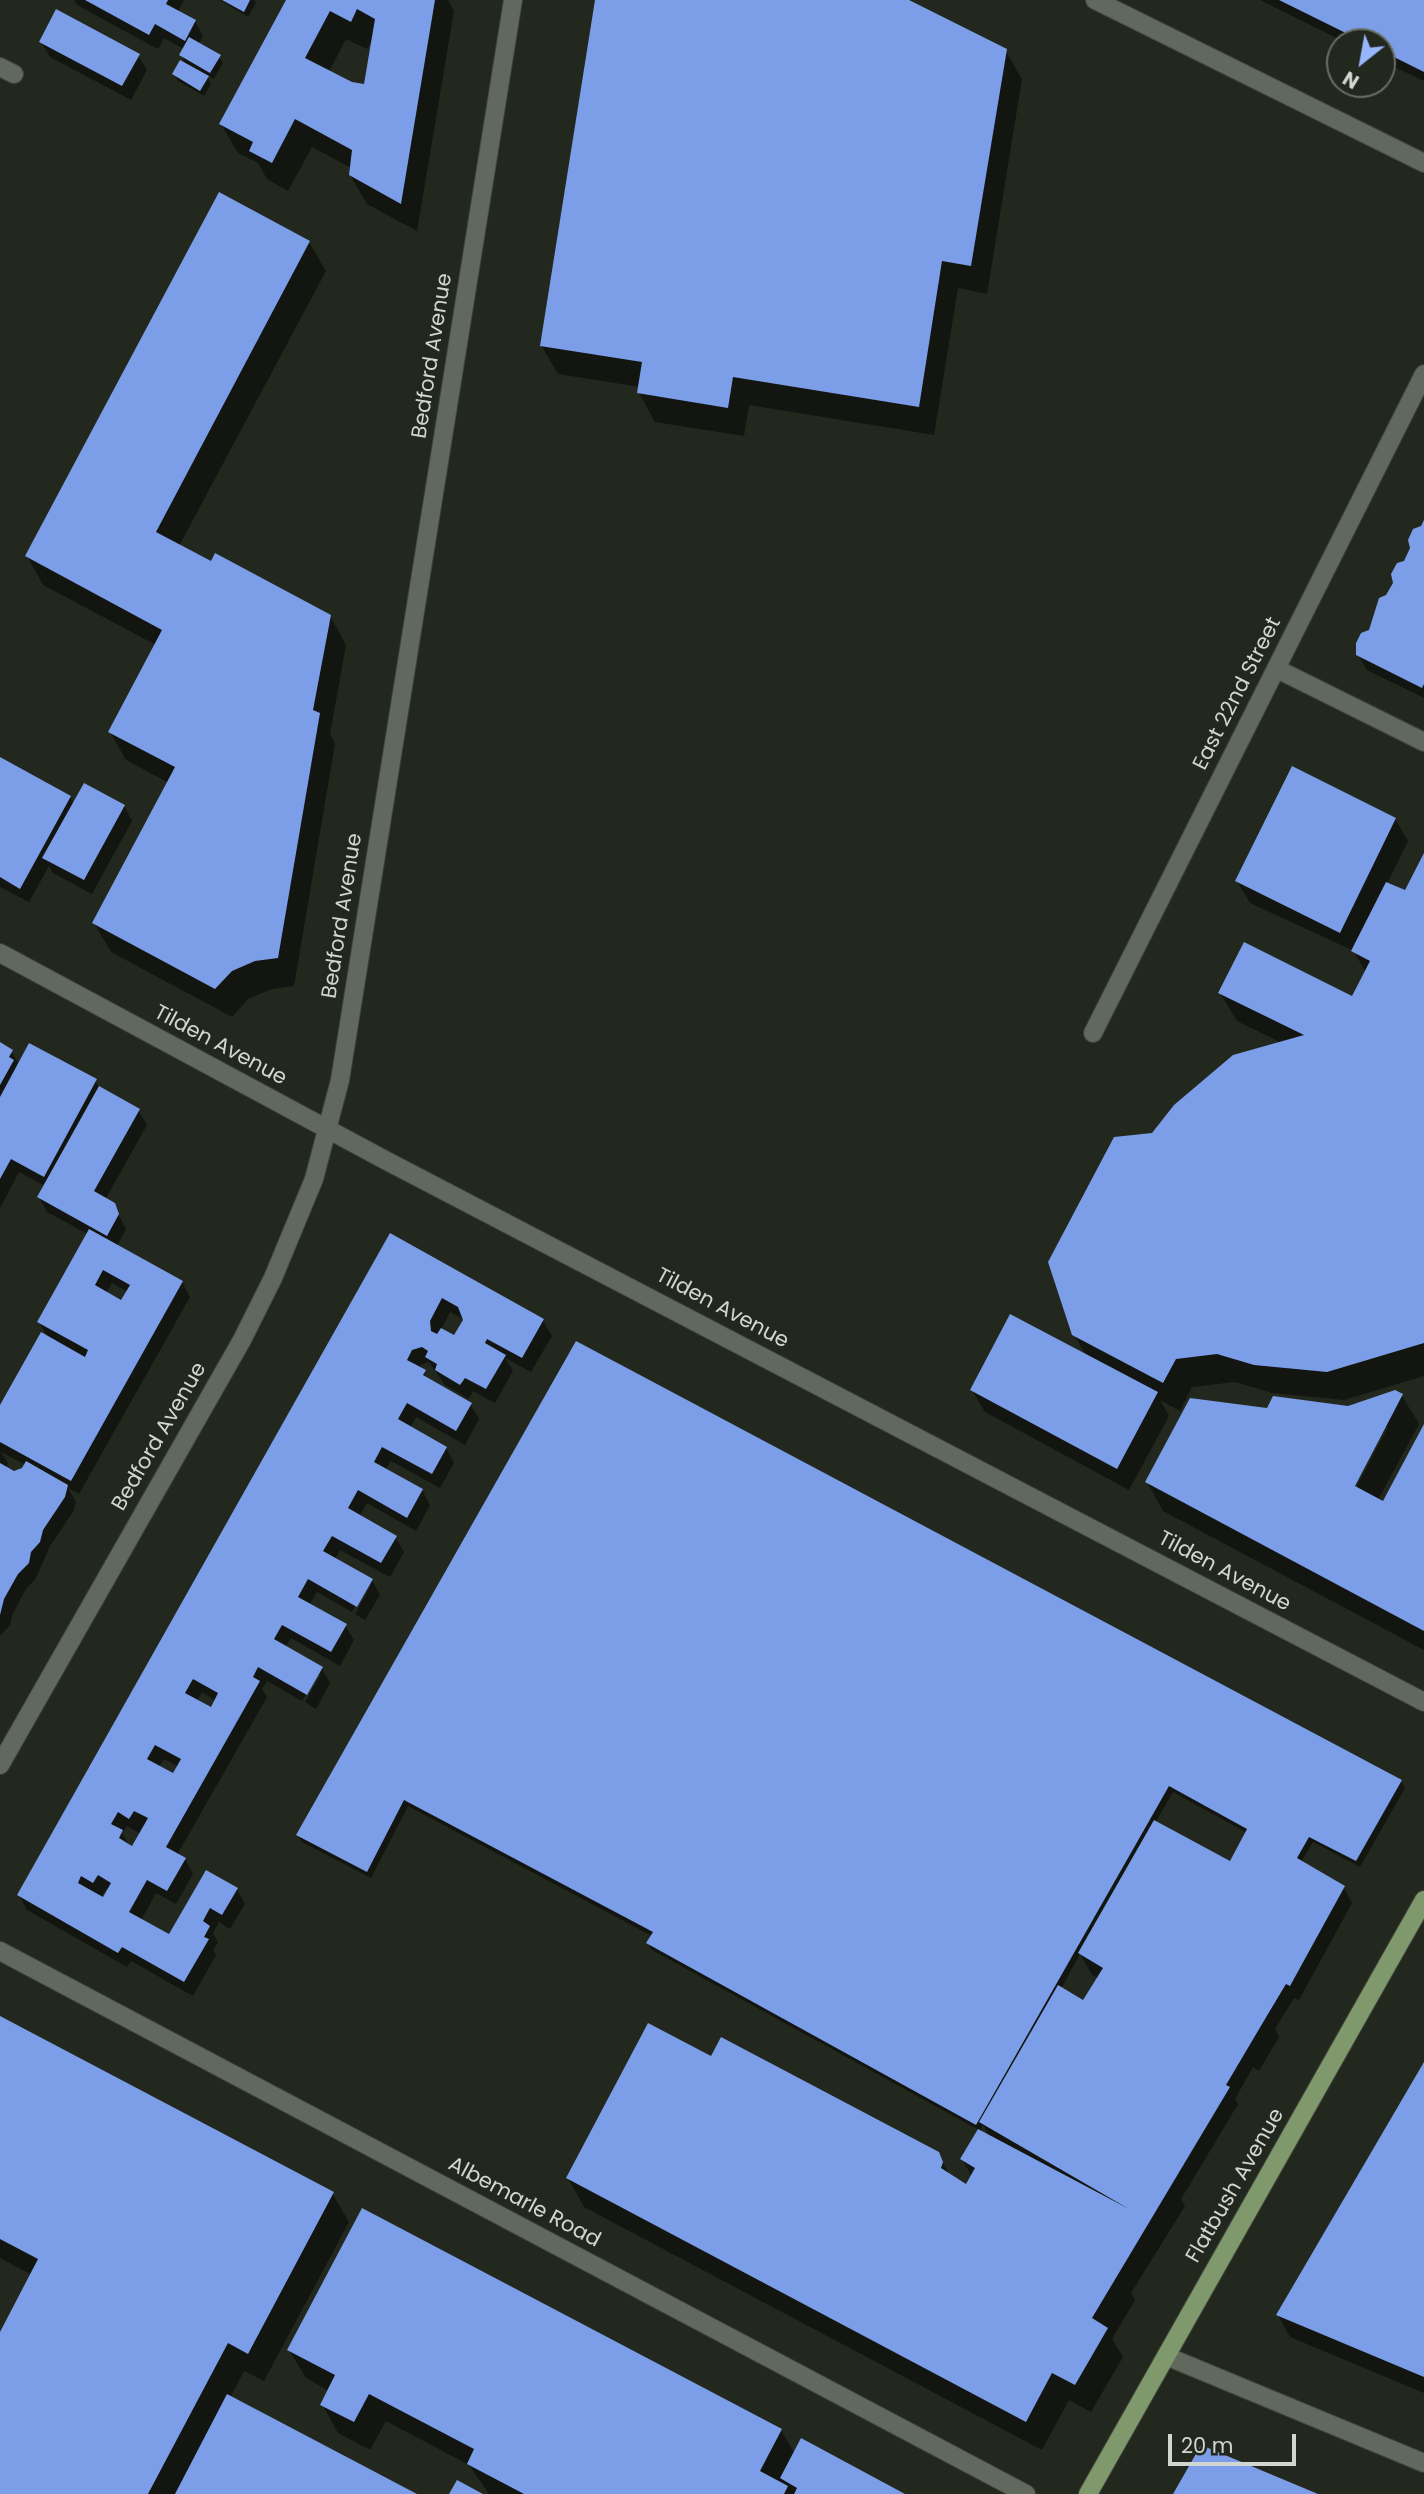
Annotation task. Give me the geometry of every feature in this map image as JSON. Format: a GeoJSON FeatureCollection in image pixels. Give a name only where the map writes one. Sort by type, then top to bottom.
{"type":"FeatureCollection","features":[{"type":"Feature","properties":{"kind":"main road","name":"Flatbush Avenue"},"geometry":{"type":"LineString","coordinates":[[1088,2494],[1424,1900]]}},
{"type":"Feature","properties":{"kind":"street","name":"Bedford Avenue"},"geometry":{"type":"LineString","coordinates":[[0,1765],[267,1291],[310,1191],[342,1066],[513,0]]}},
{"type":"Feature","properties":{"kind":"street"},"geometry":{"type":"LineString","coordinates":[[1095,0],[1424,163]]}},
{"type":"Feature","properties":{"kind":"street","name":"East 22nd Street"},"geometry":{"type":"LineString","coordinates":[[1093,1033],[1424,374]]}},
{"type":"Feature","properties":{"kind":"street"},"geometry":{"type":"LineString","coordinates":[[1277,668],[1424,741]]}},
{"type":"Feature","properties":{"kind":"street","name":"Tilden Avenue"},"geometry":{"type":"LineString","coordinates":[[0,953],[328,1129],[1424,1702]]}},
{"type":"Feature","properties":{"kind":"street","name":"Albemarle Road"},"geometry":{"type":"LineString","coordinates":[[0,1951],[1026,2494]]}},
{"type":"Feature","properties":{"kind":"street"},"geometry":{"type":"LineString","coordinates":[[1166,2356],[1424,2463]]}},
{"type":"Feature","properties":{"kind":"building"},"geometry":{"type":"Polygon","coordinates":[[[85,0],[168,0],[166,4],[196,20],[185,41],[155,24],[149,35],[85,0]]]}},
{"type":"Feature","properties":{"kind":"building"},"geometry":{"type":"Polygon","coordinates":[[[222,0],[250,0],[244,12],[222,0]]]}},
{"type":"Feature","properties":{"kind":"building"},"geometry":{"type":"Polygon","coordinates":[[[286,0],[435,0],[401,204],[349,175],[352,150],[295,119],[272,163],[249,151],[253,142],[219,124],[286,0]],[[357,9],[351,22],[330,11],[305,58],[352,82],[364,84],[375,19],[357,9]]]}},
{"type":"Feature","properties":{"kind":"building"},"geometry":{"type":"Polygon","coordinates":[[[595,0],[909,0],[1007,49],[971,266],[942,261],[919,407],[733,377],[728,408],[637,393],[642,362],[540,346],[595,0]]]}},
{"type":"Feature","properties":{"kind":"building"},"geometry":{"type":"Polygon","coordinates":[[[1279,0],[1424,0],[1424,72],[1396,58],[1396,28],[1336,28],[1279,0]]]}},
{"type":"Feature","properties":{"kind":"building"},"geometry":{"type":"Polygon","coordinates":[[[56,9],[140,54],[122,86],[39,42],[56,9]]]}},
{"type":"Feature","properties":{"kind":"building"},"geometry":{"type":"Polygon","coordinates":[[[189,37],[221,55],[210,73],[179,55],[189,37]]]}},
{"type":"Feature","properties":{"kind":"building"},"geometry":{"type":"Polygon","coordinates":[[[180,60],[209,76],[200,91],[172,74],[180,60]]]}},
{"type":"Feature","properties":{"kind":"building"},"geometry":{"type":"Polygon","coordinates":[[[219,192],[310,241],[156,532],[211,561],[215,553],[331,615],[313,710],[320,713],[278,958],[255,961],[232,971],[215,989],[92,923],[175,767],[108,732],[162,630],[25,556],[219,192]]]}},
{"type":"Feature","properties":{"kind":"building"},"geometry":{"type":"Polygon","coordinates":[[[1424,520],[1422,688],[1356,655],[1356,643],[1361,633],[1369,630],[1379,598],[1386,595],[1393,583],[1391,574],[1397,563],[1404,561],[1410,548],[1408,540],[1413,529],[1421,526],[1424,520]]]}},
{"type":"Feature","properties":{"kind":"building"},"geometry":{"type":"Polygon","coordinates":[[[0,757],[71,796],[20,889],[0,877],[0,757]]]}},
{"type":"Feature","properties":{"kind":"building"},"geometry":{"type":"Polygon","coordinates":[[[1292,766],[1396,818],[1340,933],[1235,881],[1292,766]]]}},
{"type":"Feature","properties":{"kind":"building"},"geometry":{"type":"Polygon","coordinates":[[[84,783],[125,805],[84,880],[42,858],[84,783]]]}},
{"type":"Feature","properties":{"kind":"building"},"geometry":{"type":"Polygon","coordinates":[[[1424,853],[1424,1343],[1327,1372],[1254,1365],[1217,1354],[1176,1359],[1163,1383],[1072,1335],[1048,1262],[1114,1137],[1152,1133],[1174,1105],[1233,1055],[1304,1035],[1218,993],[1244,942],[1352,996],[1370,961],[1351,951],[1386,882],[1405,890],[1424,853]]]}},
{"type":"Feature","properties":{"kind":"building"},"geometry":{"type":"Polygon","coordinates":[[[0,1042],[13,1050],[9,1057],[14,1060],[0,1085],[0,1042]]]}},
{"type":"Feature","properties":{"kind":"building"},"geometry":{"type":"Polygon","coordinates":[[[29,1043],[97,1079],[44,1177],[11,1159],[0,1179],[0,1097],[29,1043]]]}},
{"type":"Feature","properties":{"kind":"building"},"geometry":{"type":"Polygon","coordinates":[[[99,1086],[140,1109],[94,1191],[115,1203],[119,1214],[107,1236],[37,1197],[99,1086]]]}},
{"type":"Feature","properties":{"kind":"building"},"geometry":{"type":"Polygon","coordinates":[[[89,1229],[183,1281],[71,1481],[0,1442],[0,1405],[41,1332],[85,1357],[88,1350],[37,1322],[89,1229]],[[103,1270],[95,1285],[121,1300],[130,1285],[103,1270]]]}},
{"type":"Feature","properties":{"kind":"building"},"geometry":{"type":"Polygon","coordinates":[[[390,1233],[544,1319],[522,1358],[487,1339],[485,1343],[506,1355],[486,1389],[465,1378],[460,1385],[435,1370],[437,1364],[425,1357],[428,1351],[422,1347],[412,1350],[407,1360],[426,1370],[423,1375],[472,1403],[456,1431],[407,1403],[398,1419],[447,1447],[432,1474],[382,1447],[374,1462],[423,1489],[407,1518],[358,1490],[348,1508],[397,1536],[381,1563],[332,1536],[323,1551],[373,1579],[357,1607],[308,1579],[298,1597],[347,1624],[331,1652],[282,1625],[274,1639],[323,1667],[307,1695],[258,1667],[253,1677],[260,1681],[166,1847],[186,1858],[167,1891],[147,1880],[129,1912],[169,1934],[206,1870],[238,1888],[222,1915],[210,1908],[203,1921],[210,1926],[204,1937],[209,1939],[184,1982],[122,1947],[118,1953],[17,1895],[390,1233]],[[442,1298],[430,1321],[431,1331],[437,1334],[441,1328],[454,1335],[463,1320],[458,1307],[442,1298]],[[193,1679],[185,1693],[211,1707],[218,1693],[193,1679]],[[155,1745],[147,1759],[173,1773],[181,1759],[155,1745]],[[134,1811],[129,1819],[118,1812],[111,1824],[123,1830],[119,1838],[132,1846],[148,1818],[134,1811]],[[98,1875],[93,1883],[81,1876],[78,1883],[103,1897],[111,1883],[98,1875]]]}},
{"type":"Feature","properties":{"kind":"building"},"geometry":{"type":"Polygon","coordinates":[[[1010,1314],[1158,1392],[1117,1469],[970,1390],[1010,1314]]]}},
{"type":"Feature","properties":{"kind":"building"},"geometry":{"type":"Polygon","coordinates":[[[576,1341],[1402,1780],[1356,1861],[1309,1837],[1297,1858],[1345,1886],[1290,1986],[1286,1984],[1268,2014],[1226,2085],[1230,2087],[1092,2318],[1108,2328],[1075,2385],[1052,2373],[1026,2422],[566,2178],[648,2023],[711,2056],[721,2037],[939,2152],[943,2162],[941,2168],[966,2184],[975,2168],[960,2159],[978,2129],[1129,2209],[979,2122],[1058,1985],[1083,2000],[1103,1968],[1078,1953],[1154,1820],[1230,1861],[1247,1829],[1169,1786],[976,2125],[646,1943],[653,1932],[404,1800],[367,1872],[296,1835],[576,1341]]]}},
{"type":"Feature","properties":{"kind":"building"},"geometry":{"type":"Polygon","coordinates":[[[1395,1390],[1403,1394],[1355,1486],[1383,1501],[1424,1424],[1424,1631],[1145,1482],[1190,1398],[1267,1408],[1273,1396],[1348,1406],[1395,1390]]]}},
{"type":"Feature","properties":{"kind":"building"},"geometry":{"type":"Polygon","coordinates":[[[26,1461],[68,1485],[65,1497],[43,1530],[40,1542],[31,1552],[29,1563],[18,1574],[4,1599],[0,1615],[0,1463],[14,1471],[22,1468],[26,1461]]]}},
{"type":"Feature","properties":{"kind":"building"},"geometry":{"type":"Polygon","coordinates":[[[0,2016],[334,2192],[248,2354],[228,2343],[148,2494],[0,2494],[0,2332],[38,2259],[0,2239],[0,2016]]]}},
{"type":"Feature","properties":{"kind":"building"},"geometry":{"type":"Polygon","coordinates":[[[1424,2062],[1424,2377],[1276,2315],[1424,2062]]]}},
{"type":"Feature","properties":{"kind":"building"},"geometry":{"type":"Polygon","coordinates":[[[362,2208],[782,2429],[760,2471],[788,2486],[784,2494],[524,2494],[467,2464],[474,2449],[369,2394],[354,2422],[320,2405],[335,2375],[287,2350],[362,2208]]]}},
{"type":"Feature","properties":{"kind":"building"},"geometry":{"type":"Polygon","coordinates":[[[227,2394],[417,2494],[175,2494],[227,2394]]]}},
{"type":"Feature","properties":{"kind":"building"},"geometry":{"type":"Polygon","coordinates":[[[801,2438],[905,2494],[794,2494],[797,2488],[780,2478],[801,2438]]]}},
{"type":"Feature","properties":{"kind":"building"},"geometry":{"type":"Polygon","coordinates":[[[1201,2445],[1318,2494],[1173,2494],[1201,2445]]]}},
{"type":"Feature","properties":{"kind":"building"},"geometry":{"type":"Polygon","coordinates":[[[457,2480],[483,2494],[449,2494],[457,2480]]]}}]}
